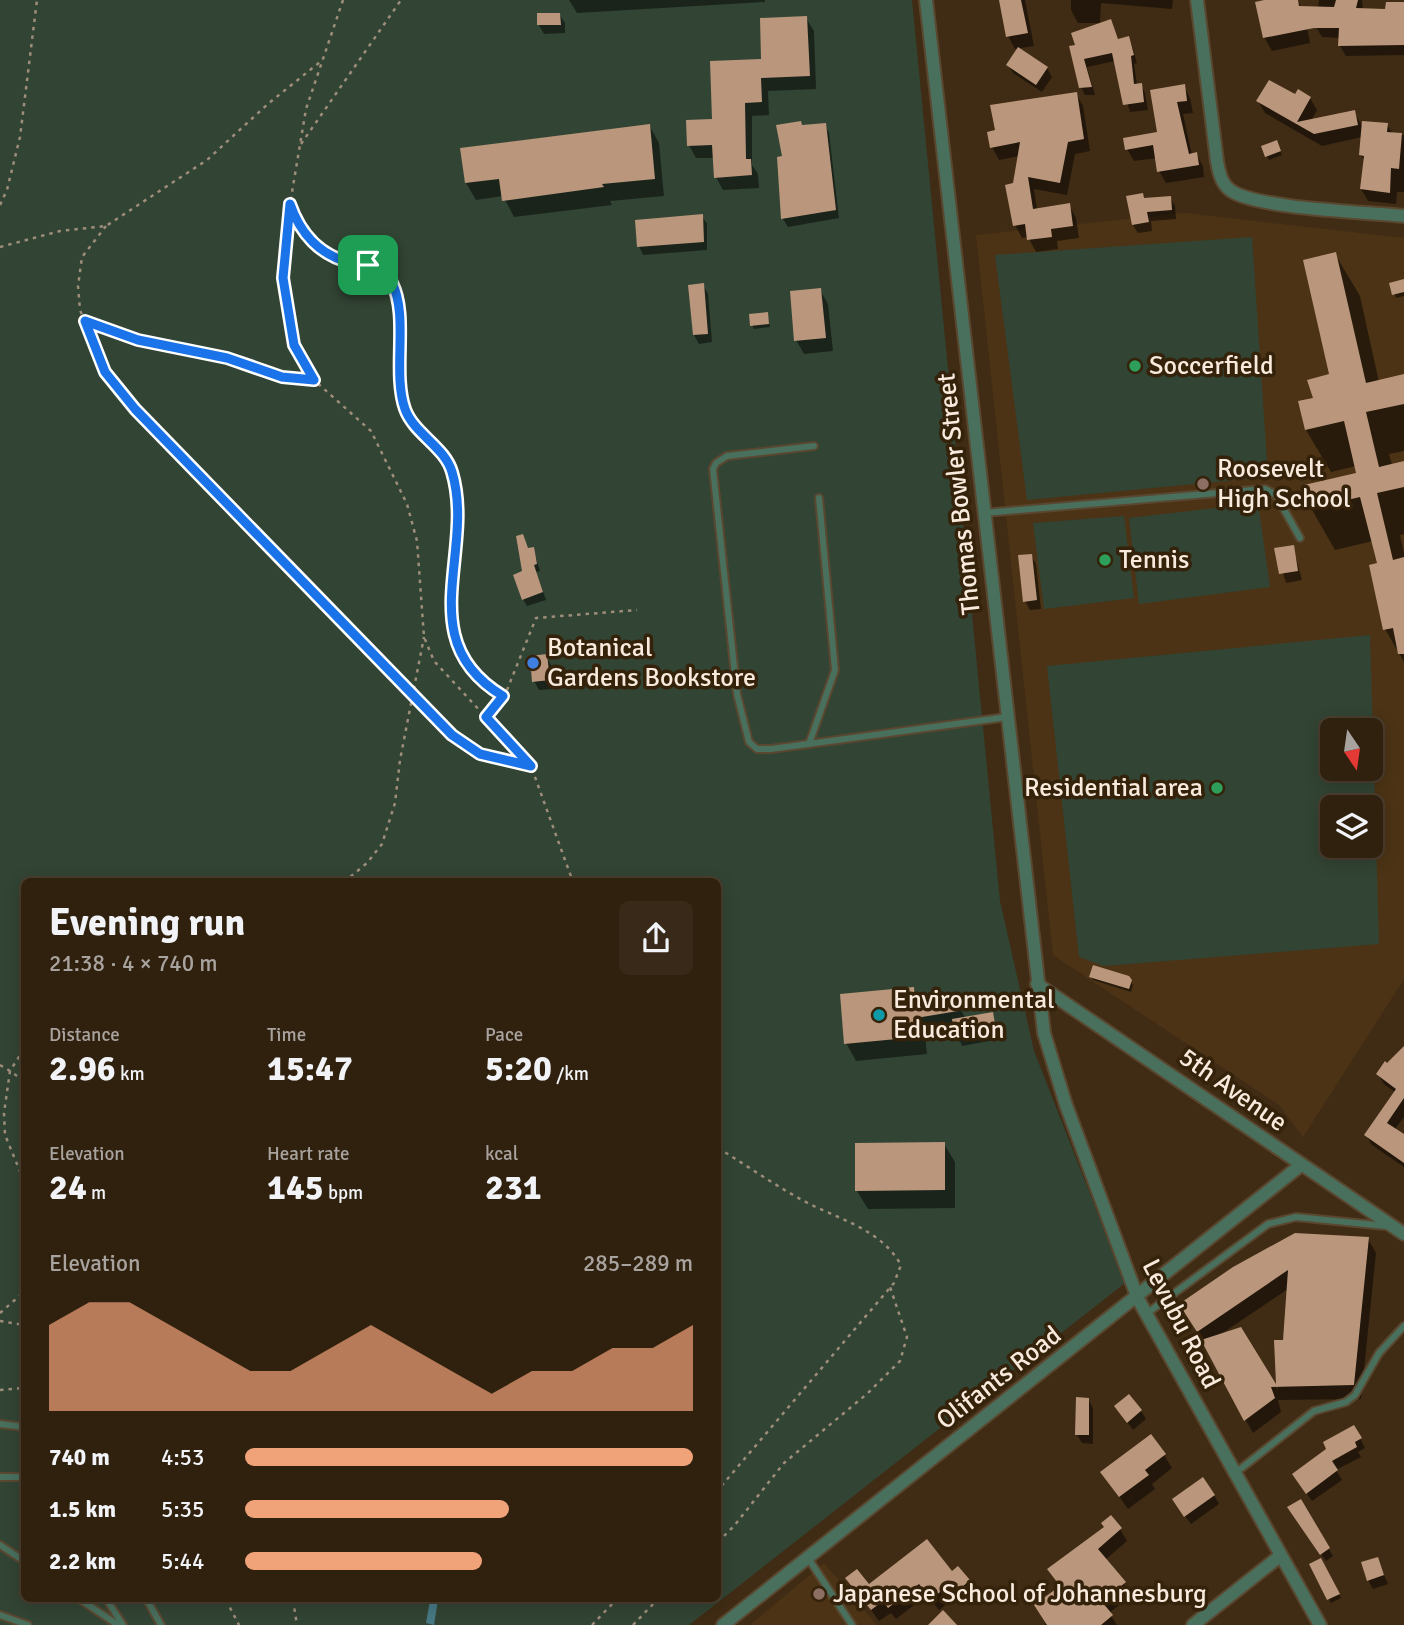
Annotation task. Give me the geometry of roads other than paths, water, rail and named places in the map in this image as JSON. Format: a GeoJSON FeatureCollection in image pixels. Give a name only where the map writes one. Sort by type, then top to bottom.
{"type":"FeatureCollection","features":[{"type":"Feature","properties":{"kind":"street","name":"Thomas Bowler Street"},"geometry":{"type":"LineString","coordinates":[[926,0],[1037,984]]}},
{"type":"Feature","properties":{"kind":"street"},"geometry":{"type":"LineString","coordinates":[[1197,0],[1217,161],[1221,177],[1233,192],[1268,202],[1404,216]]}},
{"type":"Feature","properties":{"kind":"street","name":"5th Avenue"},"geometry":{"type":"LineString","coordinates":[[1037,984],[1399,1230]]}},
{"type":"Feature","properties":{"kind":"street","name":"Levubu Road"},"geometry":{"type":"LineString","coordinates":[[1037,984],[1044,1033],[1056,1074],[1138,1298],[1320,1625]]}},
{"type":"Feature","properties":{"kind":"street","name":"Olifants Road"},"geometry":{"type":"LineString","coordinates":[[723,1625],[1138,1298],[1301,1165]]}},
{"type":"Feature","properties":{"kind":"street"},"geometry":{"type":"LineString","coordinates":[[1193,1625],[1280,1556]]}},
{"type":"Feature","properties":{"kind":"lane"},"geometry":{"type":"LineString","coordinates":[[814,446],[727,456],[716,463],[712,477],[724,556],[737,694],[749,742],[757,749],[809,744],[1007,717]]}},
{"type":"Feature","properties":{"kind":"lane"},"geometry":{"type":"LineString","coordinates":[[983,513],[1265,489],[1276,495],[1300,538]]}},
{"type":"Feature","properties":{"kind":"lane"},"geometry":{"type":"LineString","coordinates":[[809,744],[835,670],[819,498]]}},
{"type":"Feature","properties":{"kind":"lane"},"geometry":{"type":"LineString","coordinates":[[1146,1314],[1268,1224],[1296,1217],[1399,1230]]}},
{"type":"Feature","properties":{"kind":"lane"},"geometry":{"type":"LineString","coordinates":[[1234,1474],[1314,1411],[1346,1402],[1355,1395],[1379,1353],[1404,1326]]}},
{"type":"Feature","properties":{"kind":"lane"},"geometry":{"type":"LineString","coordinates":[[0,1424],[21,1427]]}},
{"type":"Feature","properties":{"kind":"lane"},"geometry":{"type":"LineString","coordinates":[[0,1476],[21,1477]]}},
{"type":"Feature","properties":{"kind":"lane"},"geometry":{"type":"LineString","coordinates":[[0,1545],[21,1559]]}},
{"type":"Feature","properties":{"kind":"lane"},"geometry":{"type":"LineString","coordinates":[[808,1558],[852,1625]]}},
{"type":"Feature","properties":{"kind":"lane"},"geometry":{"type":"LineString","coordinates":[[84,1602],[121,1625]]}},
{"type":"Feature","properties":{"kind":"lane"},"geometry":{"type":"LineString","coordinates":[[108,1602],[121,1625]]}},
{"type":"Feature","properties":{"kind":"lane"},"geometry":{"type":"LineString","coordinates":[[148,1602],[161,1625]]}},
{"type":"Feature","properties":{"kind":"lane"},"geometry":{"type":"LineString","coordinates":[[0,1615],[28,1625]]}},
{"type":"Feature","properties":{"kind":"water"},"geometry":{"type":"Polygon","coordinates":[[[430,1602],[438,1602],[434,1625],[426,1623],[430,1602]]]}},
{"type":"Feature","properties":{"kind":"place","name":"Soccerfield"},"geometry":{"type":"Point","coordinates":[1135,366]}},
{"type":"Feature","properties":{"kind":"place","name":"Roosevelt High School"},"geometry":{"type":"Point","coordinates":[1203,484]}},
{"type":"Feature","properties":{"kind":"place","name":"Tennis"},"geometry":{"type":"Point","coordinates":[1105,560]}},
{"type":"Feature","properties":{"kind":"place","name":"Botanical Gardens Bookstore"},"geometry":{"type":"Point","coordinates":[533,663]}},
{"type":"Feature","properties":{"kind":"place","name":"Residential area"},"geometry":{"type":"Point","coordinates":[1217,788]}},
{"type":"Feature","properties":{"kind":"place","name":"Environmental Education"},"geometry":{"type":"Point","coordinates":[879,1015]}},
{"type":"Feature","properties":{"kind":"place","name":"Japanese School of Johannesburg"},"geometry":{"type":"Point","coordinates":[819,1594]}}]}
